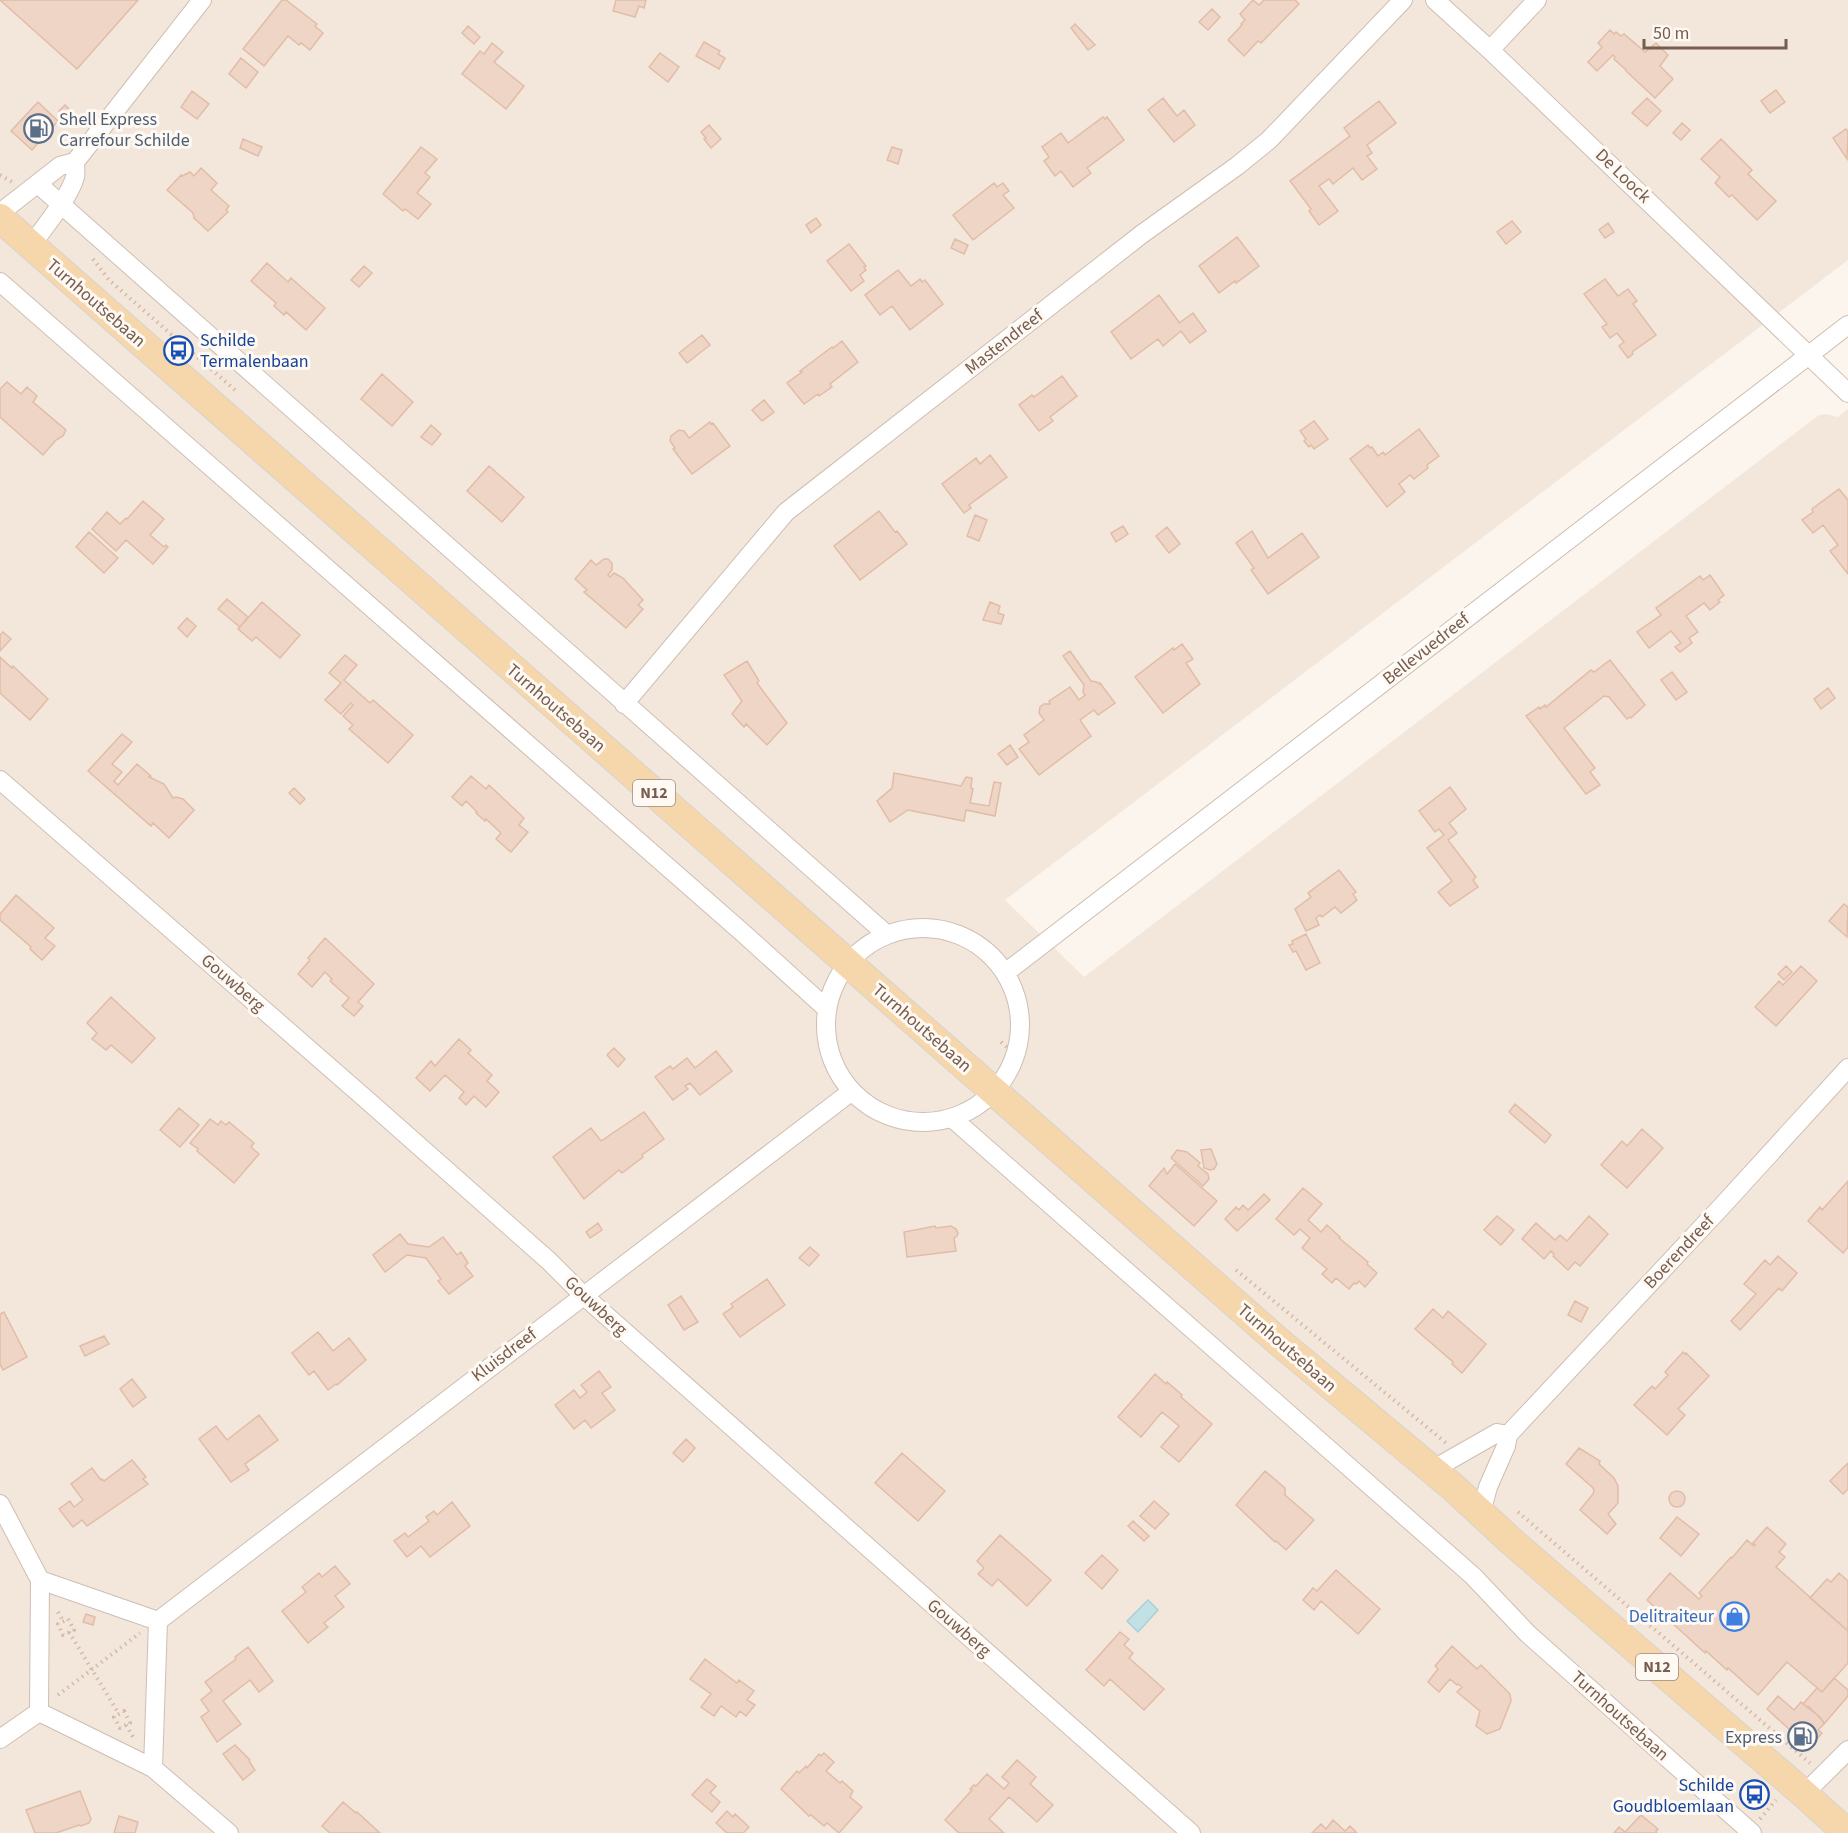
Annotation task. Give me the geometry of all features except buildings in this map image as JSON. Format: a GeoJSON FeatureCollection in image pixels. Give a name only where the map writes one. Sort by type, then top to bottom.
{"type":"FeatureCollection","features":[{"type":"Feature","properties":{"kind":"main road","name":"Turnhoutsebaan"},"geometry":{"type":"LineString","coordinates":[[0,218],[1278,1341],[1432,1470],[1511,1541],[1813,1784],[1847,1833]]}},
{"type":"Feature","properties":{"kind":"street"},"geometry":{"type":"LineString","coordinates":[[0,213],[60,166],[75,162],[202,0]]}},
{"type":"Feature","properties":{"kind":"street","name":"Mastendreef"},"geometry":{"type":"LineString","coordinates":[[624,704],[786,512],[1142,234],[1237,166],[1269,140],[1403,0]]}},
{"type":"Feature","properties":{"kind":"street","name":"De Loock"},"geometry":{"type":"LineString","coordinates":[[1435,0],[1848,393]]}},
{"type":"Feature","properties":{"kind":"street"},"geometry":{"type":"LineString","coordinates":[[1490,50],[1537,0]]}},
{"type":"Feature","properties":{"kind":"street"},"geometry":{"type":"LineString","coordinates":[[31,246],[60,205],[76,175],[75,162]]}},
{"type":"Feature","properties":{"kind":"street"},"geometry":{"type":"LineString","coordinates":[[33,188],[60,205],[885,933]]}},
{"type":"Feature","properties":{"kind":"street"},"geometry":{"type":"LineString","coordinates":[[0,282],[725,917],[827,1010]]}},
{"type":"Feature","properties":{"kind":"street","name":"Bellevuedreef"},"geometry":{"type":"LineString","coordinates":[[1005,973],[1848,325]]}},
{"type":"Feature","properties":{"kind":"street","name":"Gouwberg"},"geometry":{"type":"LineString","coordinates":[[0,780],[367,1100],[549,1261],[583,1295],[1191,1833]]}},
{"type":"Feature","properties":{"kind":"street"},"geometry":{"type":"LineString","coordinates":[[911,928],[948,930],[980,946],[1005,973],[1016,996],[1020,1021],[1018,1047],[1009,1071],[994,1092],[975,1107],[952,1118],[925,1122],[898,1119],[873,1108],[852,1092],[835,1067],[826,1039],[827,1010],[834,984],[848,963],[885,933],[911,928]]}},
{"type":"Feature","properties":{"kind":"street","name":"Boerendreef"},"geometry":{"type":"LineString","coordinates":[[1481,1513],[1488,1487],[1506,1446],[1508,1435],[1724,1205],[1848,1068]]}},
{"type":"Feature","properties":{"kind":"street","name":"Kluisdreef"},"geometry":{"type":"LineString","coordinates":[[158,1621],[852,1092]]}},
{"type":"Feature","properties":{"kind":"street","name":"Turnhoutsebaan"},"geometry":{"type":"LineString","coordinates":[[952,1118],[1473,1576],[1528,1634],[1752,1833]]}},
{"type":"Feature","properties":{"kind":"street"},"geometry":{"type":"LineString","coordinates":[[1432,1470],[1497,1433],[1508,1435]]}},
{"type":"Feature","properties":{"kind":"street"},"geometry":{"type":"LineString","coordinates":[[0,1504],[40,1580],[39,1712]]}},
{"type":"Feature","properties":{"kind":"street"},"geometry":{"type":"LineString","coordinates":[[40,1580],[158,1621],[153,1768]]}},
{"type":"Feature","properties":{"kind":"street"},"geometry":{"type":"LineString","coordinates":[[0,1739],[39,1712]]}},
{"type":"Feature","properties":{"kind":"street"},"geometry":{"type":"LineString","coordinates":[[39,1712],[153,1768],[228,1833]]}},
{"type":"Feature","properties":{"kind":"street"},"geometry":{"type":"LineString","coordinates":[[1813,1784],[1848,1750]]}},
{"type":"Feature","properties":{"kind":"path"},"geometry":{"type":"LineString","coordinates":[[0,175],[33,188]]}},
{"type":"Feature","properties":{"kind":"path"},"geometry":{"type":"LineString","coordinates":[[89,254],[109,280],[243,397]]}},
{"type":"Feature","properties":{"kind":"path"},"geometry":{"type":"LineString","coordinates":[[1001,1042],[1015,1054]]}},
{"type":"Feature","properties":{"kind":"path"},"geometry":{"type":"LineString","coordinates":[[1234,1269],[1460,1454]]}},
{"type":"Feature","properties":{"kind":"path"},"geometry":{"type":"LineString","coordinates":[[1515,1510],[1813,1784]]}},
{"type":"Feature","properties":{"kind":"path"},"geometry":{"type":"LineString","coordinates":[[39,1712],[91,1669],[158,1621]]}},
{"type":"Feature","properties":{"kind":"path"},"geometry":{"type":"LineString","coordinates":[[69,1632],[119,1714]]}},
{"type":"Feature","properties":{"kind":"path"},"geometry":{"type":"LineString","coordinates":[[124,1711],[130,1722],[120,1728],[114,1717],[119,1714],[124,1711]]}},
{"type":"Feature","properties":{"kind":"shaded area"},"geometry":{"type":"Polygon","coordinates":[[[0,0],[1848,0],[1848,260],[1005,900],[1084,977],[1819,415],[1838,417],[1848,409],[1848,1833],[0,1833],[0,0]]]}},
{"type":"Feature","properties":{"kind":"water"},"geometry":{"type":"Polygon","coordinates":[[[1148,1600],[1158,1610],[1138,1632],[1127,1621],[1148,1600]]]}},
{"type":"Feature","properties":{"kind":"place","name":"Shell Express Carrefour Schilde"},"geometry":{"type":"Point","coordinates":[38,129]}},
{"type":"Feature","properties":{"kind":"place","name":"Schilde Termalenbaan"},"geometry":{"type":"Point","coordinates":[179,350]}},
{"type":"Feature","properties":{"kind":"place","name":"Delitraiteur"},"geometry":{"type":"Point","coordinates":[1735,1616]}},
{"type":"Feature","properties":{"kind":"place","name":"Express"},"geometry":{"type":"Point","coordinates":[1803,1737]}},
{"type":"Feature","properties":{"kind":"place","name":"Schilde Goudbloemlaan"},"geometry":{"type":"Point","coordinates":[1755,1795]}}]}
